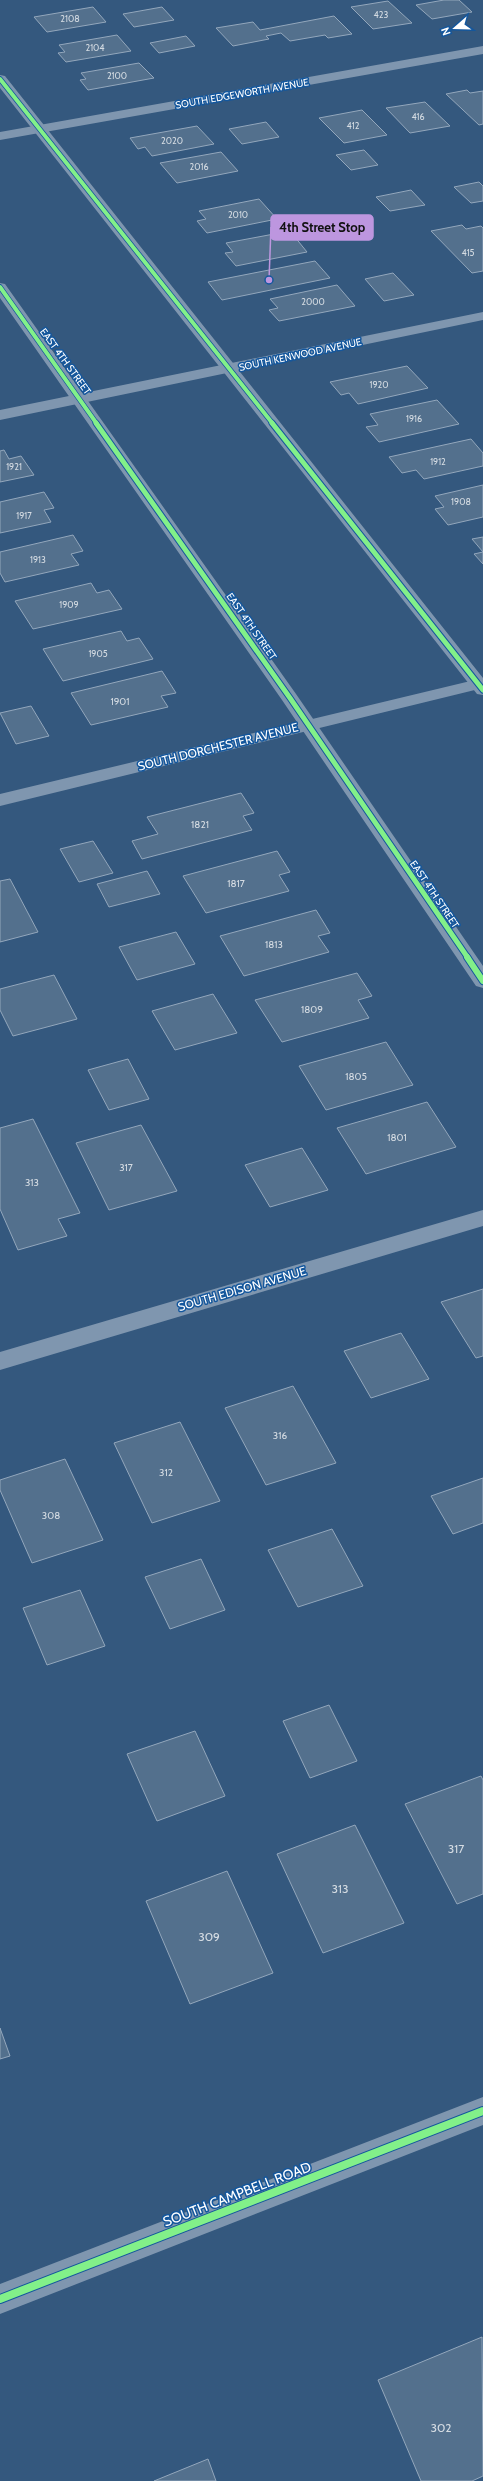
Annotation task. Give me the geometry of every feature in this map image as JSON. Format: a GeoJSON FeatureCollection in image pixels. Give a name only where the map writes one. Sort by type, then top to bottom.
{"type":"FeatureCollection","features":[{"type":"Feature","properties":{"kind":"street","name":"SOUTH EDGEWORTH AVENUE"},"geometry":{"type":"LineString","coordinates":[[0,136],[483,50]]}},
{"type":"Feature","properties":{"kind":"street"},"geometry":{"type":"LineString","coordinates":[[0,79],[482,686]]}},
{"type":"Feature","properties":{"kind":"street","name":"EAST 4TH STREET"},"geometry":{"type":"LineString","coordinates":[[0,287],[308,725],[483,981]]}},
{"type":"Feature","properties":{"kind":"street","name":"SOUTH KENWOOD AVENUE"},"geometry":{"type":"LineString","coordinates":[[0,415],[483,316]]}},
{"type":"Feature","properties":{"kind":"street","name":"SOUTH DORCHESTER AVENUE"},"geometry":{"type":"LineString","coordinates":[[0,800],[308,725],[482,686]]}},
{"type":"Feature","properties":{"kind":"street","name":"SOUTH EDISON AVENUE"},"geometry":{"type":"LineString","coordinates":[[0,1361],[483,1218]]}},
{"type":"Feature","properties":{"kind":"street","name":"SOUTH CAMPBELL ROAD"},"geometry":{"type":"LineString","coordinates":[[0,2299],[483,2111]]}},
{"type":"Feature","properties":{"kind":"building"},"geometry":{"type":"Polygon","coordinates":[[[444,0],[459,0],[472,12],[432,19],[416,5],[444,0]]]}},
{"type":"Feature","properties":{"kind":"building"},"geometry":{"type":"Polygon","coordinates":[[[388,1],[412,23],[373,29],[351,7],[388,1]]]}},
{"type":"Feature","properties":{"kind":"building"},"geometry":{"type":"Polygon","coordinates":[[[93,7],[106,22],[47,32],[34,17],[93,7]]]}},
{"type":"Feature","properties":{"kind":"building"},"geometry":{"type":"Polygon","coordinates":[[[162,7],[174,20],[134,27],[123,14],[162,7]]]}},
{"type":"Feature","properties":{"kind":"building"},"geometry":{"type":"Polygon","coordinates":[[[334,16],[352,34],[328,38],[325,35],[290,41],[281,33],[266,36],[269,39],[233,46],[216,28],[253,22],[260,30],[334,16]]]}},
{"type":"Feature","properties":{"kind":"building"},"geometry":{"type":"Polygon","coordinates":[[[117,35],[131,51],[66,62],[58,53],[65,52],[59,45],[117,35]]]}},
{"type":"Feature","properties":{"kind":"building"},"geometry":{"type":"Polygon","coordinates":[[[186,36],[195,46],[159,53],[150,43],[186,36]]]}},
{"type":"Feature","properties":{"kind":"building"},"geometry":{"type":"Polygon","coordinates":[[[139,63],[154,78],[88,90],[80,80],[86,79],[81,73],[139,63]]]}},
{"type":"Feature","properties":{"kind":"building"},"geometry":{"type":"Polygon","coordinates":[[[467,90],[470,93],[483,91],[483,124],[479,125],[446,94],[467,90]]]}},
{"type":"Feature","properties":{"kind":"building"},"geometry":{"type":"Polygon","coordinates":[[[425,102],[450,126],[410,133],[386,108],[425,102]]]}},
{"type":"Feature","properties":{"kind":"building"},"geometry":{"type":"Polygon","coordinates":[[[362,110],[387,135],[344,143],[319,118],[362,110]]]}},
{"type":"Feature","properties":{"kind":"building"},"geometry":{"type":"Polygon","coordinates":[[[266,122],[279,137],[242,144],[229,129],[266,122]]]}},
{"type":"Feature","properties":{"kind":"building"},"geometry":{"type":"Polygon","coordinates":[[[197,126],[214,144],[152,156],[145,147],[138,149],[130,138],[197,126]]]}},
{"type":"Feature","properties":{"kind":"building"},"geometry":{"type":"Polygon","coordinates":[[[364,150],[378,165],[351,170],[336,155],[364,150]]]}},
{"type":"Feature","properties":{"kind":"building"},"geometry":{"type":"Polygon","coordinates":[[[221,152],[238,171],[177,183],[160,163],[221,152]]]}},
{"type":"Feature","properties":{"kind":"building"},"geometry":{"type":"Polygon","coordinates":[[[479,182],[483,186],[483,201],[471,203],[454,187],[479,182]]]}},
{"type":"Feature","properties":{"kind":"building"},"geometry":{"type":"Polygon","coordinates":[[[411,190],[425,205],[390,211],[376,197],[411,190]]]}},
{"type":"Feature","properties":{"kind":"building"},"geometry":{"type":"Polygon","coordinates":[[[259,199],[277,219],[207,233],[197,221],[206,219],[199,211],[259,199]]]}},
{"type":"Feature","properties":{"kind":"building"},"geometry":{"type":"Polygon","coordinates":[[[462,225],[466,229],[481,226],[483,228],[483,271],[472,273],[431,231],[462,225]]]}},
{"type":"Feature","properties":{"kind":"building"},"geometry":{"type":"Polygon","coordinates":[[[290,231],[307,252],[236,266],[225,253],[233,252],[226,243],[290,231]]]}},
{"type":"Feature","properties":{"kind":"building"},"geometry":{"type":"Polygon","coordinates":[[[315,261],[330,278],[222,300],[208,282],[315,261]]]}},
{"type":"Feature","properties":{"kind":"building"},"geometry":{"type":"Polygon","coordinates":[[[393,273],[414,295],[384,301],[365,279],[393,273]]]}},
{"type":"Feature","properties":{"kind":"building"},"geometry":{"type":"Polygon","coordinates":[[[337,285],[355,306],[279,321],[269,310],[278,308],[270,299],[337,285]]]}},
{"type":"Feature","properties":{"kind":"building"},"geometry":{"type":"Polygon","coordinates":[[[407,366],[428,388],[358,404],[349,393],[341,395],[330,382],[407,366]]]}},
{"type":"Feature","properties":{"kind":"building"},"geometry":{"type":"Polygon","coordinates":[[[437,400],[459,424],[379,442],[366,427],[378,425],[370,414],[437,400]]]}},
{"type":"Feature","properties":{"kind":"building"},"geometry":{"type":"Polygon","coordinates":[[[471,439],[483,453],[483,466],[424,479],[416,470],[402,473],[389,457],[471,439]]]}},
{"type":"Feature","properties":{"kind":"building"},"geometry":{"type":"Polygon","coordinates":[[[4,450],[9,459],[21,456],[34,475],[0,482],[0,451],[4,450]]]}},
{"type":"Feature","properties":{"kind":"building"},"geometry":{"type":"Polygon","coordinates":[[[483,485],[483,517],[448,525],[435,509],[444,507],[435,496],[483,485]]]}},
{"type":"Feature","properties":{"kind":"building"},"geometry":{"type":"Polygon","coordinates":[[[44,492],[54,508],[44,510],[51,522],[0,533],[0,502],[44,492]]]}},
{"type":"Feature","properties":{"kind":"building"},"geometry":{"type":"Polygon","coordinates":[[[73,535],[83,551],[71,554],[79,565],[5,582],[0,573],[0,552],[73,535]]]}},
{"type":"Feature","properties":{"kind":"building"},"geometry":{"type":"Polygon","coordinates":[[[483,537],[483,552],[472,539],[483,537]]]}},
{"type":"Feature","properties":{"kind":"building"},"geometry":{"type":"Polygon","coordinates":[[[483,552],[483,564],[474,554],[483,552]]]}},
{"type":"Feature","properties":{"kind":"building"},"geometry":{"type":"Polygon","coordinates":[[[91,583],[97,593],[109,590],[122,609],[33,629],[15,601],[91,583]]]}},
{"type":"Feature","properties":{"kind":"building"},"geometry":{"type":"Polygon","coordinates":[[[121,631],[127,641],[139,638],[153,659],[63,681],[43,649],[121,631]]]}},
{"type":"Feature","properties":{"kind":"building"},"geometry":{"type":"Polygon","coordinates":[[[162,671],[176,693],[161,696],[168,707],[91,725],[71,693],[162,671]]]}},
{"type":"Feature","properties":{"kind":"building"},"geometry":{"type":"Polygon","coordinates":[[[31,706],[49,736],[16,744],[0,713],[31,706]]]}},
{"type":"Feature","properties":{"kind":"building"},"geometry":{"type":"Polygon","coordinates":[[[241,793],[254,813],[243,816],[252,830],[142,859],[132,841],[158,834],[147,817],[241,793]]]}},
{"type":"Feature","properties":{"kind":"building"},"geometry":{"type":"Polygon","coordinates":[[[93,841],[113,873],[79,882],[60,849],[93,841]]]}},
{"type":"Feature","properties":{"kind":"building"},"geometry":{"type":"Polygon","coordinates":[[[277,851],[290,872],[279,875],[289,891],[206,913],[183,876],[277,851]]]}},
{"type":"Feature","properties":{"kind":"building"},"geometry":{"type":"Polygon","coordinates":[[[147,871],[160,894],[109,907],[97,884],[147,871]]]}},
{"type":"Feature","properties":{"kind":"building"},"geometry":{"type":"Polygon","coordinates":[[[10,879],[38,932],[0,942],[0,881],[10,879]]]}},
{"type":"Feature","properties":{"kind":"building"},"geometry":{"type":"Polygon","coordinates":[[[316,910],[330,933],[318,936],[329,952],[244,976],[220,936],[316,910]]]}},
{"type":"Feature","properties":{"kind":"building"},"geometry":{"type":"Polygon","coordinates":[[[176,932],[195,964],[137,980],[119,947],[176,932]]]}},
{"type":"Feature","properties":{"kind":"building"},"geometry":{"type":"Polygon","coordinates":[[[357,973],[372,996],[358,1000],[369,1018],[282,1042],[255,1000],[357,973]]]}},
{"type":"Feature","properties":{"kind":"building"},"geometry":{"type":"Polygon","coordinates":[[[54,975],[77,1019],[13,1036],[0,1010],[0,989],[54,975]]]}},
{"type":"Feature","properties":{"kind":"building"},"geometry":{"type":"Polygon","coordinates":[[[213,994],[237,1033],[175,1050],[152,1011],[213,994]]]}},
{"type":"Feature","properties":{"kind":"building"},"geometry":{"type":"Polygon","coordinates":[[[386,1042],[413,1085],[326,1110],[299,1066],[386,1042]]]}},
{"type":"Feature","properties":{"kind":"building"},"geometry":{"type":"Polygon","coordinates":[[[128,1059],[149,1099],[109,1110],[88,1070],[128,1059]]]}},
{"type":"Feature","properties":{"kind":"building"},"geometry":{"type":"Polygon","coordinates":[[[427,1102],[456,1147],[366,1174],[337,1128],[427,1102]]]}},
{"type":"Feature","properties":{"kind":"building"},"geometry":{"type":"Polygon","coordinates":[[[33,1119],[80,1213],[58,1219],[67,1236],[18,1250],[0,1209],[0,1128],[33,1119]]]}},
{"type":"Feature","properties":{"kind":"building"},"geometry":{"type":"Polygon","coordinates":[[[141,1125],[177,1191],[109,1210],[76,1143],[141,1125]]]}},
{"type":"Feature","properties":{"kind":"building"},"geometry":{"type":"Polygon","coordinates":[[[302,1148],[328,1190],[270,1207],[245,1165],[302,1148]]]}},
{"type":"Feature","properties":{"kind":"building"},"geometry":{"type":"Polygon","coordinates":[[[483,1289],[483,1356],[476,1358],[441,1302],[483,1289]]]}},
{"type":"Feature","properties":{"kind":"building"},"geometry":{"type":"Polygon","coordinates":[[[401,1333],[429,1379],[371,1398],[344,1351],[401,1333]]]}},
{"type":"Feature","properties":{"kind":"building"},"geometry":{"type":"Polygon","coordinates":[[[293,1386],[336,1463],[266,1485],[225,1408],[293,1386]]]}},
{"type":"Feature","properties":{"kind":"building"},"geometry":{"type":"Polygon","coordinates":[[[180,1422],[220,1501],[152,1523],[114,1443],[180,1422]]]}},
{"type":"Feature","properties":{"kind":"building"},"geometry":{"type":"Polygon","coordinates":[[[65,1459],[103,1540],[32,1563],[0,1490],[0,1480],[65,1459]]]}},
{"type":"Feature","properties":{"kind":"building"},"geometry":{"type":"Polygon","coordinates":[[[483,1478],[483,1523],[453,1534],[431,1496],[483,1478]]]}},
{"type":"Feature","properties":{"kind":"building"},"geometry":{"type":"Polygon","coordinates":[[[332,1529],[363,1586],[298,1607],[268,1550],[332,1529]]]}},
{"type":"Feature","properties":{"kind":"building"},"geometry":{"type":"Polygon","coordinates":[[[201,1559],[225,1610],[170,1629],[145,1577],[201,1559]]]}},
{"type":"Feature","properties":{"kind":"building"},"geometry":{"type":"Polygon","coordinates":[[[80,1590],[105,1646],[47,1665],[23,1608],[80,1590]]]}},
{"type":"Feature","properties":{"kind":"building"},"geometry":{"type":"Polygon","coordinates":[[[329,1705],[357,1761],[310,1778],[283,1721],[329,1705]]]}},
{"type":"Feature","properties":{"kind":"building"},"geometry":{"type":"Polygon","coordinates":[[[195,1731],[225,1796],[157,1821],[127,1754],[195,1731]]]}},
{"type":"Feature","properties":{"kind":"building"},"geometry":{"type":"Polygon","coordinates":[[[481,1776],[483,1780],[483,1894],[457,1904],[405,1804],[481,1776]]]}},
{"type":"Feature","properties":{"kind":"building"},"geometry":{"type":"Polygon","coordinates":[[[355,1825],[404,1923],[323,1953],[277,1854],[355,1825]]]}},
{"type":"Feature","properties":{"kind":"building"},"geometry":{"type":"Polygon","coordinates":[[[227,1871],[273,1973],[190,2004],[146,1901],[227,1871]]]}},
{"type":"Feature","properties":{"kind":"building"},"geometry":{"type":"Polygon","coordinates":[[[0,2028],[10,2056],[0,2059],[0,2028]]]}},
{"type":"Feature","properties":{"kind":"building"},"geometry":{"type":"Polygon","coordinates":[[[482,2337],[483,2476],[472,2481],[421,2481],[378,2380],[482,2337]]]}},
{"type":"Feature","properties":{"kind":"building"},"geometry":{"type":"Polygon","coordinates":[[[208,2459],[216,2481],[154,2481],[208,2459]]]}},
{"type":"Feature","properties":{"kind":"cycle path"},"geometry":{"type":"LineString","coordinates":[[0,79],[483,690]]}},
{"type":"Feature","properties":{"kind":"cycle path"},"geometry":{"type":"LineString","coordinates":[[0,287],[290,698],[483,981]]}},
{"type":"Feature","properties":{"kind":"cycle path"},"geometry":{"type":"LineString","coordinates":[[0,2299],[483,2111]]}},
{"type":"Feature","properties":{"kind":"place","name":"4th Street Stop"},"geometry":{"type":"Point","coordinates":[269,280]}}]}
